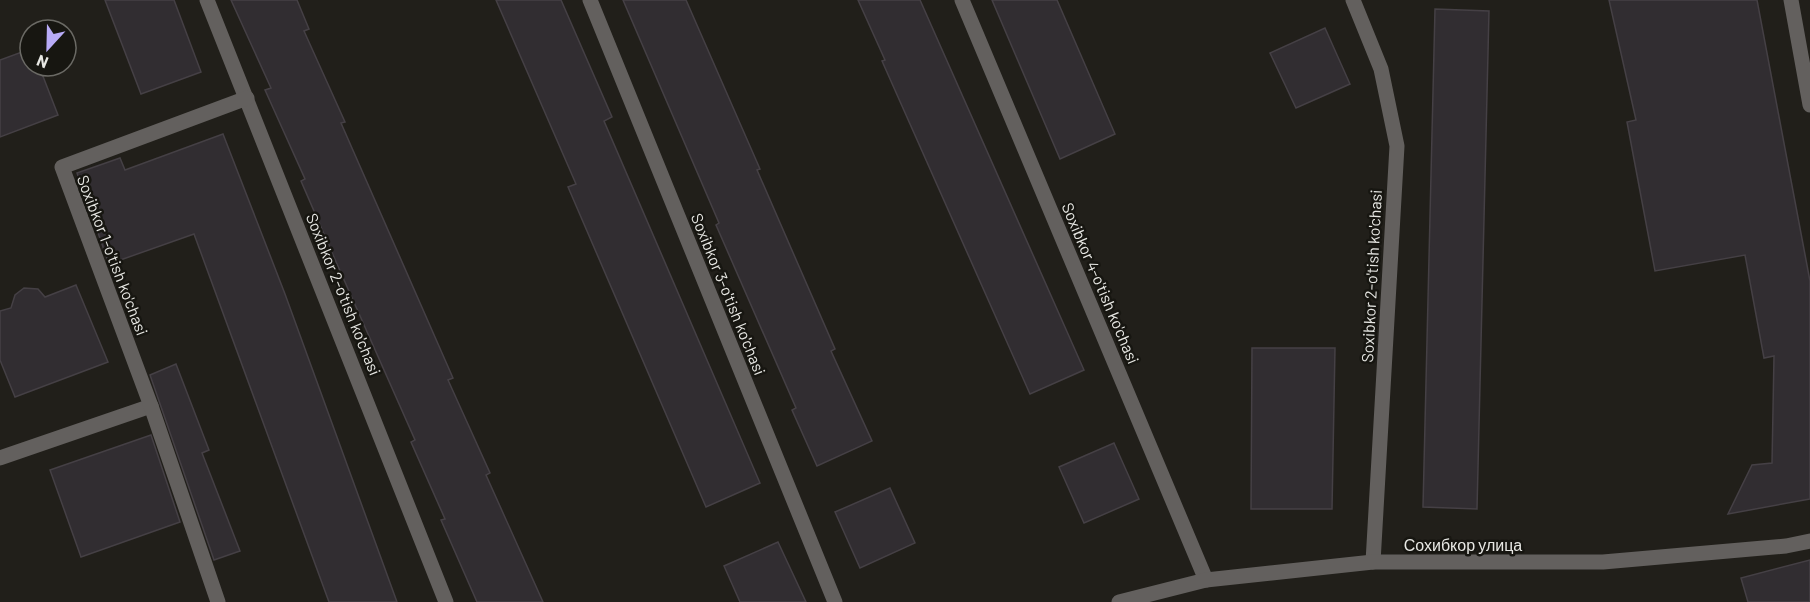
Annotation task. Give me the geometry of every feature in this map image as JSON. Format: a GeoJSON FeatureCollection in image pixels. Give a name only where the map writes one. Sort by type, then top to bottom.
{"type":"FeatureCollection","features":[{"type":"Feature","properties":{"kind":"street","name":"Soxibkor 2-o'tish ko'chasi"},"geometry":{"type":"LineString","coordinates":[[207,0],[446,602]]}},
{"type":"Feature","properties":{"kind":"street","name":"Soxibkor 3-o'tish ko'chasi"},"geometry":{"type":"LineString","coordinates":[[590,0],[835,602]]}},
{"type":"Feature","properties":{"kind":"street","name":"Soxibkor 4-o'tish ko'chasi"},"geometry":{"type":"LineString","coordinates":[[962,0],[1206,580]]}},
{"type":"Feature","properties":{"kind":"street","name":"Soxibkor 2-o'tish ko'chasi"},"geometry":{"type":"LineString","coordinates":[[1353,0],[1381,69],[1397,146],[1373,562]]}},
{"type":"Feature","properties":{"kind":"street"},"geometry":{"type":"LineString","coordinates":[[1791,0],[1810,105]]}},
{"type":"Feature","properties":{"kind":"street","name":"Soxibkor 1-o'tish ko'chasi"},"geometry":{"type":"LineString","coordinates":[[218,602],[151,406],[62,167],[247,98]]}},
{"type":"Feature","properties":{"kind":"street"},"geometry":{"type":"LineString","coordinates":[[0,458],[151,406]]}},
{"type":"Feature","properties":{"kind":"street","name":"Сохибкор улица"},"geometry":{"type":"LineString","coordinates":[[1119,602],[1206,580],[1373,562],[1603,562],[1786,546],[1810,541]]}},
{"type":"Feature","properties":{"kind":"building"},"geometry":{"type":"Polygon","coordinates":[[[105,0],[174,0],[201,72],[141,94],[105,0]]]}},
{"type":"Feature","properties":{"kind":"building"},"geometry":{"type":"Polygon","coordinates":[[[231,0],[297,0],[309,29],[304,31],[345,122],[341,123],[453,378],[448,380],[490,473],[486,475],[543,602],[477,602],[441,520],[445,519],[411,442],[415,440],[301,181],[305,179],[265,90],[271,88],[231,0]]]}},
{"type":"Feature","properties":{"kind":"building"},"geometry":{"type":"Polygon","coordinates":[[[496,0],[561,0],[612,117],[604,121],[760,483],[706,507],[568,187],[576,184],[496,0]]]}},
{"type":"Feature","properties":{"kind":"building"},"geometry":{"type":"Polygon","coordinates":[[[623,0],[686,0],[835,349],[831,351],[872,441],[817,466],[792,410],[796,408],[716,225],[719,223],[623,0]]]}},
{"type":"Feature","properties":{"kind":"building"},"geometry":{"type":"Polygon","coordinates":[[[858,0],[920,0],[1084,370],[1030,394],[882,61],[885,60],[858,0]]]}},
{"type":"Feature","properties":{"kind":"building"},"geometry":{"type":"Polygon","coordinates":[[[992,0],[1057,0],[1115,134],[1060,159],[992,0]]]}},
{"type":"Feature","properties":{"kind":"building"},"geometry":{"type":"Polygon","coordinates":[[[1609,0],[1757,0],[1810,281],[1810,499],[1728,514],[1752,465],[1772,463],[1774,356],[1764,358],[1745,255],[1655,271],[1627,122],[1636,120],[1609,0]]]}},
{"type":"Feature","properties":{"kind":"building"},"geometry":{"type":"Polygon","coordinates":[[[1435,9],[1489,11],[1477,509],[1423,507],[1435,9]]]}},
{"type":"Feature","properties":{"kind":"building"},"geometry":{"type":"Polygon","coordinates":[[[1325,28],[1350,84],[1296,108],[1270,53],[1325,28]]]}},
{"type":"Feature","properties":{"kind":"building"},"geometry":{"type":"Polygon","coordinates":[[[18,53],[18,78],[44,78],[58,115],[0,137],[0,60],[18,53]]]}},
{"type":"Feature","properties":{"kind":"building"},"geometry":{"type":"Polygon","coordinates":[[[223,134],[285,294],[397,602],[329,602],[194,234],[109,264],[77,173],[120,158],[125,170],[223,134]]]}},
{"type":"Feature","properties":{"kind":"building"},"geometry":{"type":"Polygon","coordinates":[[[76,285],[108,362],[15,397],[0,360],[0,311],[11,308],[15,295],[24,288],[38,289],[45,297],[76,285]]]}},
{"type":"Feature","properties":{"kind":"building"},"geometry":{"type":"Polygon","coordinates":[[[1252,348],[1335,348],[1332,509],[1251,509],[1252,348]]]}},
{"type":"Feature","properties":{"kind":"building"},"geometry":{"type":"Polygon","coordinates":[[[176,364],[209,450],[202,453],[240,551],[214,560],[150,375],[176,364]]]}},
{"type":"Feature","properties":{"kind":"building"},"geometry":{"type":"Polygon","coordinates":[[[151,435],[180,522],[81,557],[50,470],[151,435]]]}},
{"type":"Feature","properties":{"kind":"building"},"geometry":{"type":"Polygon","coordinates":[[[1114,443],[1139,499],[1084,523],[1059,467],[1114,443]]]}},
{"type":"Feature","properties":{"kind":"building"},"geometry":{"type":"Polygon","coordinates":[[[890,488],[915,543],[860,568],[835,512],[890,488]]]}},
{"type":"Feature","properties":{"kind":"building"},"geometry":{"type":"Polygon","coordinates":[[[778,542],[806,602],[740,602],[724,566],[778,542]]]}},
{"type":"Feature","properties":{"kind":"building"},"geometry":{"type":"Polygon","coordinates":[[[1810,560],[1810,602],[1748,602],[1741,578],[1810,560]]]}}]}
